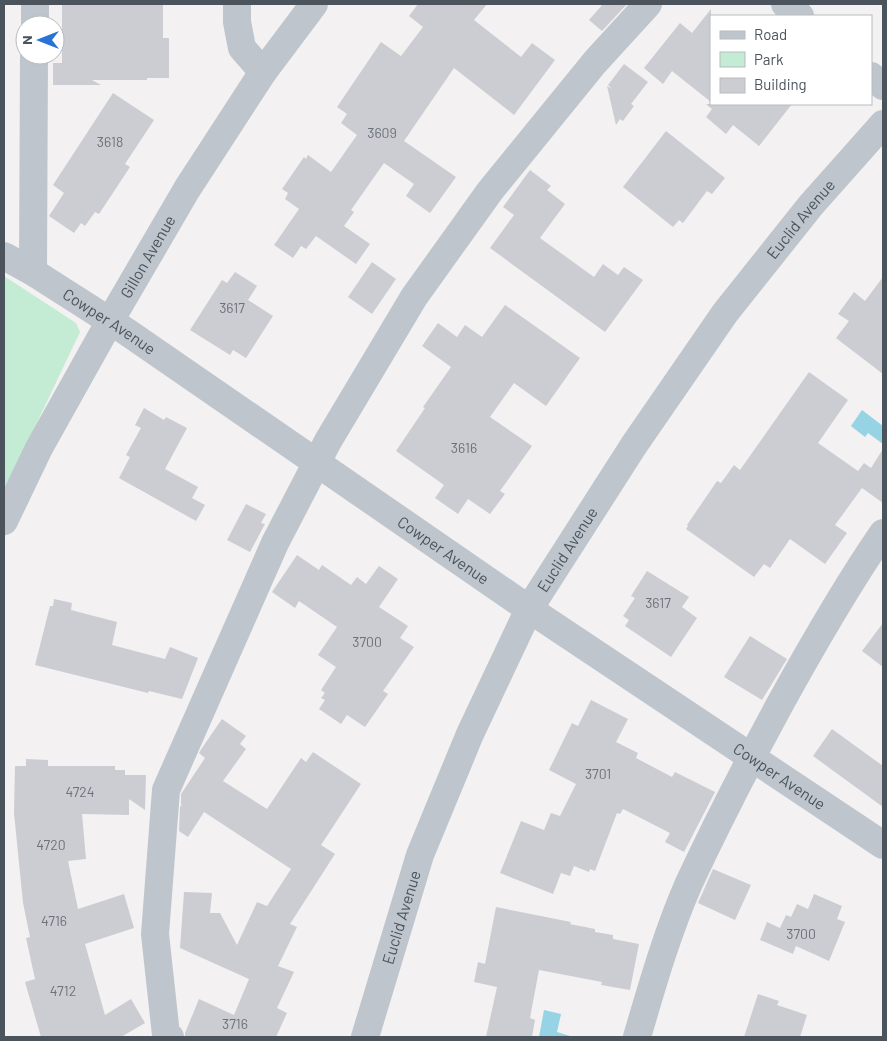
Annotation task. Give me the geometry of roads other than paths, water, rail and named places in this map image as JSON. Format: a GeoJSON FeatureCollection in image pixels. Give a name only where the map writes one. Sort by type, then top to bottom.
{"type":"FeatureCollection","features":[{"type":"Feature","properties":{"kind":"street"},"geometry":{"type":"LineString","coordinates":[[237,4],[237,22],[242,48],[263,72]]}},
{"type":"Feature","properties":{"kind":"street","name":"Gillon Avenue"},"geometry":{"type":"LineString","coordinates":[[4,521],[39,448],[187,189],[263,72],[314,4]]}},
{"type":"Feature","properties":{"kind":"street"},"geometry":{"type":"LineString","coordinates":[[170,1037],[166,1035],[155,934],[166,790],[276,543],[317,463],[414,297],[490,191],[595,62],[648,4]]}},
{"type":"Feature","properties":{"kind":"street"},"geometry":{"type":"LineString","coordinates":[[785,4],[799,15]]}},
{"type":"Feature","properties":{"kind":"street"},"geometry":{"type":"LineString","coordinates":[[33,272],[34,65]]}},
{"type":"Feature","properties":{"kind":"street"},"geometry":{"type":"LineString","coordinates":[[872,77],[883,86]]}},
{"type":"Feature","properties":{"kind":"street","name":"Euclid Avenue"},"geometry":{"type":"LineString","coordinates":[[365,1037],[420,855],[470,734],[529,609],[634,445],[726,313],[811,205],[883,124]]}},
{"type":"Feature","properties":{"kind":"street","name":"Cowper Avenue"},"geometry":{"type":"LineString","coordinates":[[4,256],[33,272],[110,322],[529,609],[883,845]]}},
{"type":"Feature","properties":{"kind":"street"},"geometry":{"type":"LineString","coordinates":[[636,1037],[656,972],[689,885],[751,756],[854,574],[883,533]]}},
{"type":"Feature","properties":{"kind":"water"},"geometry":{"type":"Polygon","coordinates":[[[862,410],[883,426],[883,444],[868,433],[865,437],[851,426],[862,410]]]}},
{"type":"Feature","properties":{"kind":"water"},"geometry":{"type":"Polygon","coordinates":[[[544,1010],[561,1014],[557,1032],[570,1037],[539,1037],[544,1010]]]}}]}
